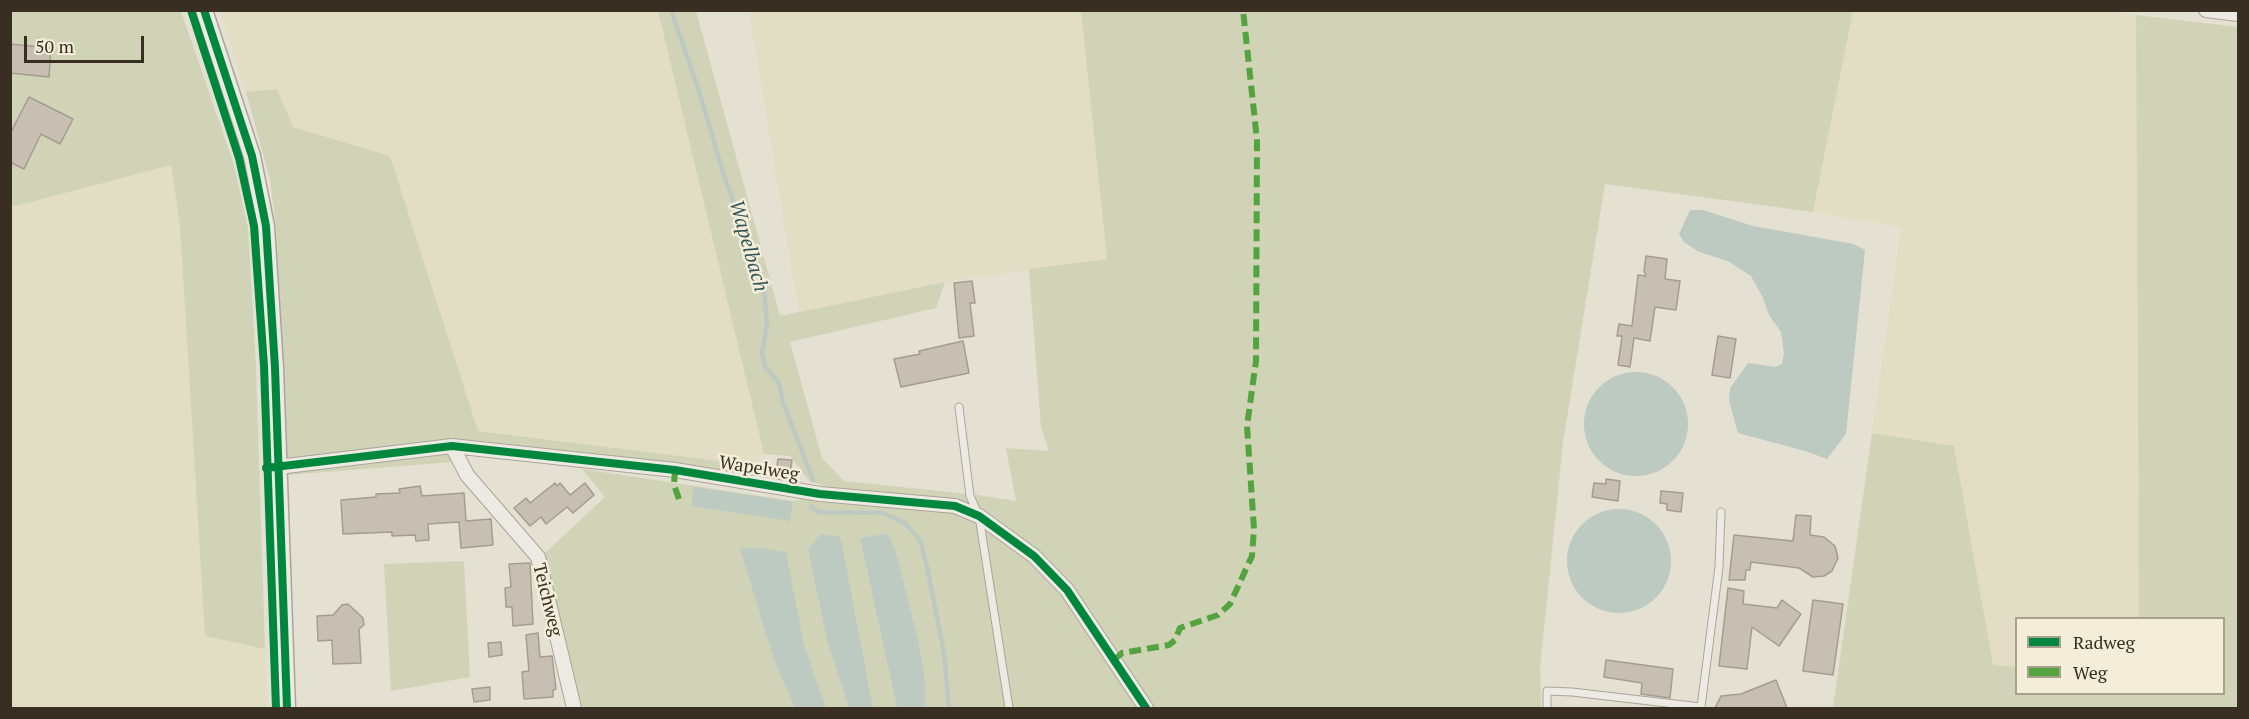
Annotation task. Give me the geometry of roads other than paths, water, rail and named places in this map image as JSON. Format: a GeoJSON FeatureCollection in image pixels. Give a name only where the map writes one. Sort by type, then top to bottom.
{"type":"FeatureCollection","features":[{"type":"Feature","properties":{"kind":"street"},"geometry":{"type":"LineString","coordinates":[[204,10],[252,156],[266,226],[275,368],[287,708]]}},
{"type":"Feature","properties":{"kind":"street"},"geometry":{"type":"LineString","coordinates":[[2206,10],[2238,14]]}},
{"type":"Feature","properties":{"kind":"street","name":"Wapelweg"},"geometry":{"type":"LineString","coordinates":[[278,467],[452,446],[675,470],[820,494],[955,506],[979,516],[1034,556],[1067,590],[1146,708]]}},
{"type":"Feature","properties":{"kind":"street","name":"Teichweg"},"geometry":{"type":"LineString","coordinates":[[452,446],[467,475],[538,557],[574,708]]}},
{"type":"Feature","properties":{"kind":"lane"},"geometry":{"type":"LineString","coordinates":[[959,407],[970,496],[979,516],[1009,708]]}},
{"type":"Feature","properties":{"kind":"lane"},"geometry":{"type":"LineString","coordinates":[[1547,708],[1546,691],[1701,707],[1719,567],[1720,512]]}},
{"type":"Feature","properties":{"kind":"waterway","name":"Wapelbach"},"geometry":{"type":"LineString","coordinates":[[671,10],[700,94],[723,173],[764,286],[767,325],[762,353],[765,367],[779,383],[783,402],[813,480]]}},
{"type":"Feature","properties":{"kind":"waterway","name":"Wapelbach"},"geometry":{"type":"LineString","coordinates":[[811,507],[819,512],[883,513],[905,523],[920,540],[944,653],[949,708]]}}]}
